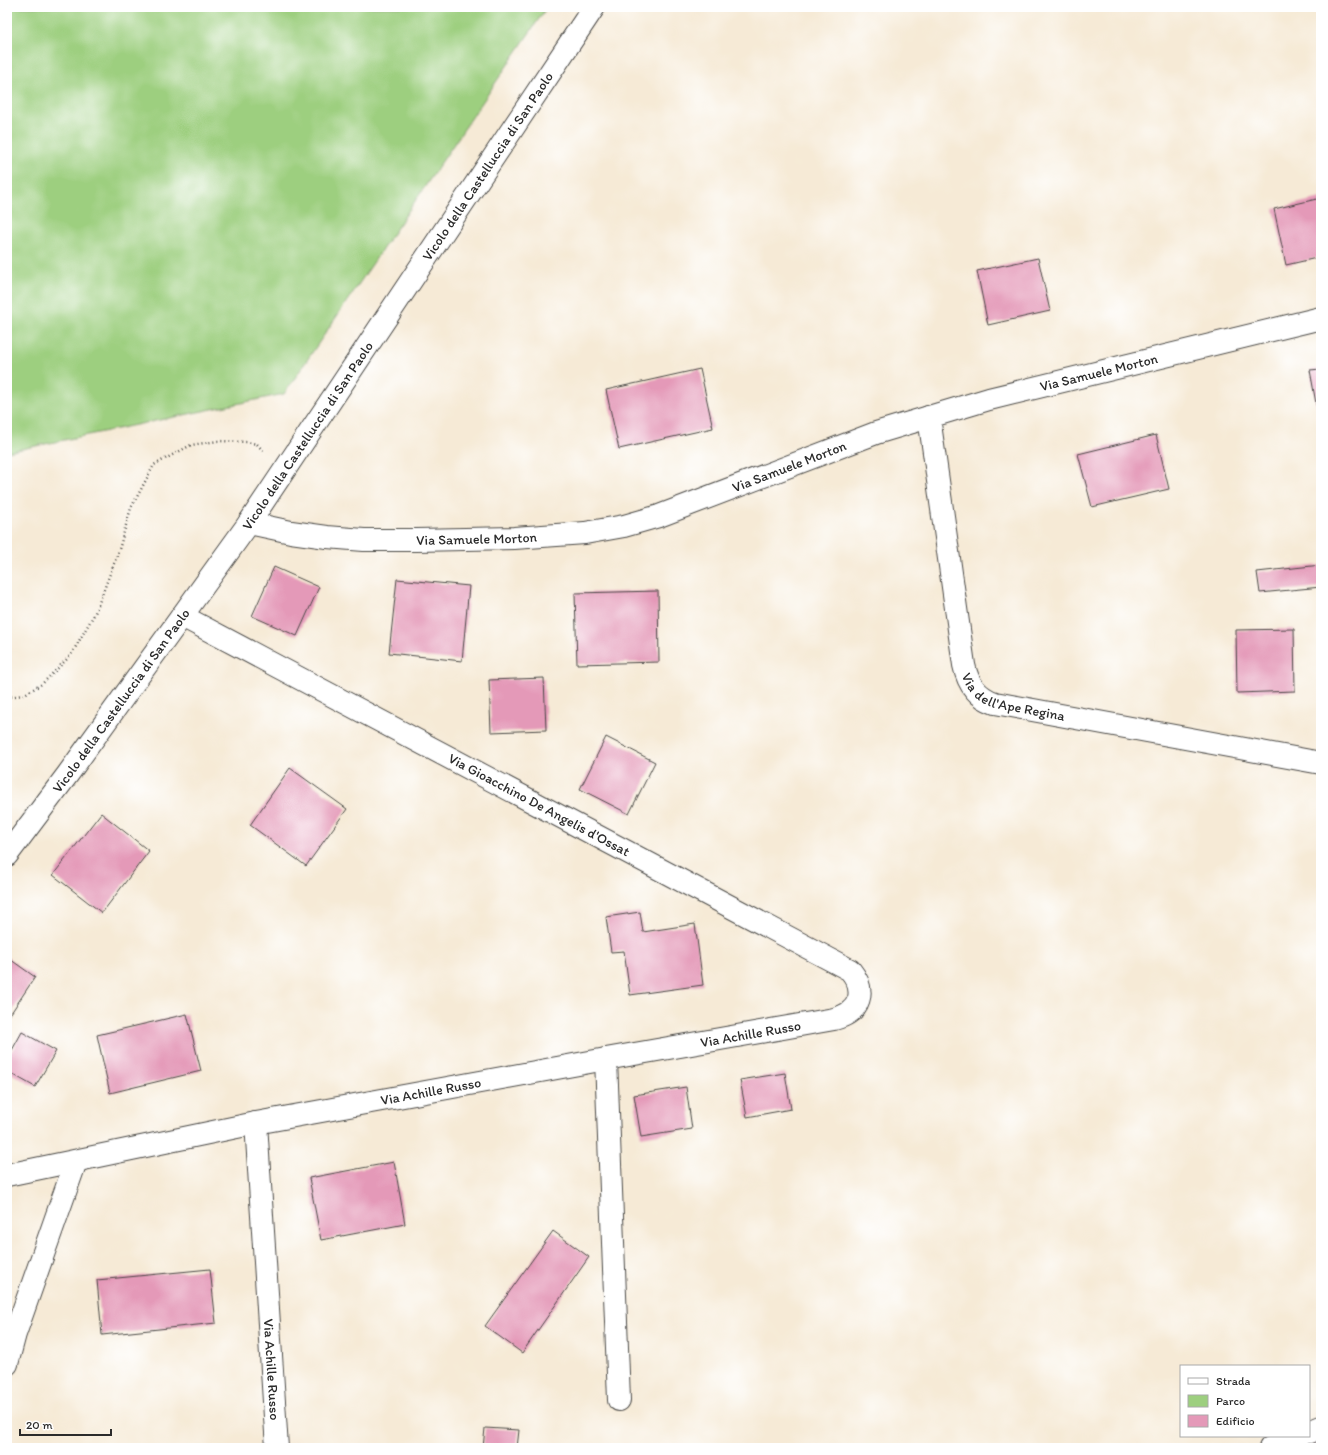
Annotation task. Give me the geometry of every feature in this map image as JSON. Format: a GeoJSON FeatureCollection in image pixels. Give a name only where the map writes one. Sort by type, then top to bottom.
{"type":"FeatureCollection","features":[{"type":"Feature","properties":{"kind":"street","name":"Vicolo della Castelluccia di San Paolo"},"geometry":{"type":"LineString","coordinates":[[7,855],[68,774],[249,523],[594,7]]}},
{"type":"Feature","properties":{"kind":"street","name":"Via Samuele Morton"},"geometry":{"type":"LineString","coordinates":[[249,523],[291,532],[364,540],[514,538],[585,533],[624,526],[659,516],[876,434],[989,399],[1321,318]]}},
{"type":"Feature","properties":{"kind":"street","name":"Via dell'Ape Regina"},"geometry":{"type":"LineString","coordinates":[[929,417],[964,666],[968,679],[975,691],[984,699],[995,703],[1321,763]]}},
{"type":"Feature","properties":{"kind":"street","name":"Via Gioacchino De Angelis d'Ossat"},"geometry":{"type":"LineString","coordinates":[[182,616],[850,970],[857,980],[860,992],[855,1007],[847,1015]]}},
{"type":"Feature","properties":{"kind":"street","name":"Via Achille Russo"},"geometry":{"type":"LineString","coordinates":[[7,1175],[256,1123],[834,1019],[847,1015]]}},
{"type":"Feature","properties":{"kind":"street"},"geometry":{"type":"LineString","coordinates":[[606,1059],[619,1400]]}},
{"type":"Feature","properties":{"kind":"street","name":"Via Achille Russo"},"geometry":{"type":"LineString","coordinates":[[256,1123],[277,1448]]}},
{"type":"Feature","properties":{"kind":"street"},"geometry":{"type":"LineString","coordinates":[[7,1364],[15,1334],[76,1161]]}},
{"type":"Feature","properties":{"kind":"street"},"geometry":{"type":"LineString","coordinates":[[1310,1432],[1321,1427]]}},
{"type":"Feature","properties":{"kind":"street"},"geometry":{"type":"LineString","coordinates":[[1270,1448],[1297,1437]]}},
{"type":"Feature","properties":{"kind":"path"},"geometry":{"type":"LineString","coordinates":[[7,697],[23,695],[42,684],[71,654],[96,613],[118,553],[131,508],[154,465],[191,445],[218,441],[247,442],[257,444],[269,458],[280,476]]}},
{"type":"Feature","properties":{"kind":"shaded area"},"geometry":{"type":"Polygon","coordinates":[[[1321,1429],[1321,1448],[1282,1448],[1305,1437],[1310,1437],[1310,1434],[1321,1429]]]}},
{"type":"Feature","properties":{"kind":"green space"},"geometry":{"type":"Polygon","coordinates":[[[7,7],[547,7],[284,394],[7,452],[7,7]]]}},
{"type":"Feature","properties":{"kind":"building"},"geometry":{"type":"Polygon","coordinates":[[[1321,198],[1321,257],[1286,265],[1274,209],[1321,198]]]}},
{"type":"Feature","properties":{"kind":"building"},"geometry":{"type":"Polygon","coordinates":[[[1038,258],[1050,311],[988,325],[977,271],[1038,258]]]}},
{"type":"Feature","properties":{"kind":"building"},"geometry":{"type":"Polygon","coordinates":[[[700,369],[713,428],[619,449],[606,390],[700,369]]]}},
{"type":"Feature","properties":{"kind":"building"},"geometry":{"type":"Polygon","coordinates":[[[1321,369],[1321,426],[1320,426],[1310,370],[1321,369]]]}},
{"type":"Feature","properties":{"kind":"building"},"geometry":{"type":"Polygon","coordinates":[[[1156,435],[1169,489],[1092,507],[1078,454],[1156,435]]]}},
{"type":"Feature","properties":{"kind":"building"},"geometry":{"type":"Polygon","coordinates":[[[1321,565],[1321,587],[1260,593],[1257,572],[1321,565]]]}},
{"type":"Feature","properties":{"kind":"building"},"geometry":{"type":"Polygon","coordinates":[[[274,567],[319,587],[297,636],[252,616],[274,567]]]}},
{"type":"Feature","properties":{"kind":"building"},"geometry":{"type":"Polygon","coordinates":[[[397,579],[469,586],[462,661],[389,653],[397,579]]]}},
{"type":"Feature","properties":{"kind":"building"},"geometry":{"type":"Polygon","coordinates":[[[658,591],[659,662],[577,664],[575,593],[658,591]]]}},
{"type":"Feature","properties":{"kind":"building"},"geometry":{"type":"Polygon","coordinates":[[[1294,629],[1295,691],[1237,693],[1236,630],[1294,629]]]}},
{"type":"Feature","properties":{"kind":"building"},"geometry":{"type":"Polygon","coordinates":[[[544,678],[546,730],[491,732],[489,680],[544,678]]]}},
{"type":"Feature","properties":{"kind":"building"},"geometry":{"type":"Polygon","coordinates":[[[606,737],[655,762],[629,814],[580,789],[606,737]]]}},
{"type":"Feature","properties":{"kind":"building"},"geometry":{"type":"Polygon","coordinates":[[[290,768],[347,809],[306,866],[250,825],[290,768]]]}},
{"type":"Feature","properties":{"kind":"building"},"geometry":{"type":"Polygon","coordinates":[[[101,813],[149,851],[102,913],[53,875],[101,813]]]}},
{"type":"Feature","properties":{"kind":"building"},"geometry":{"type":"Polygon","coordinates":[[[640,912],[643,932],[695,924],[703,985],[630,995],[624,951],[611,952],[606,917],[640,912]]]}},
{"type":"Feature","properties":{"kind":"building"},"geometry":{"type":"Polygon","coordinates":[[[7,957],[35,977],[9,1016],[7,1014],[7,957]]]}},
{"type":"Feature","properties":{"kind":"building"},"geometry":{"type":"Polygon","coordinates":[[[187,1014],[201,1071],[110,1093],[97,1035],[187,1014]]]}},
{"type":"Feature","properties":{"kind":"building"},"geometry":{"type":"Polygon","coordinates":[[[22,1032],[56,1051],[35,1087],[7,1071],[7,1050],[11,1052],[22,1032]]]}},
{"type":"Feature","properties":{"kind":"building"},"geometry":{"type":"Polygon","coordinates":[[[785,1073],[791,1109],[747,1117],[740,1080],[785,1073]]]}},
{"type":"Feature","properties":{"kind":"building"},"geometry":{"type":"Polygon","coordinates":[[[686,1087],[692,1129],[641,1137],[634,1095],[686,1087]]]}},
{"type":"Feature","properties":{"kind":"building"},"geometry":{"type":"Polygon","coordinates":[[[394,1162],[405,1224],[321,1240],[309,1178],[394,1162]]]}},
{"type":"Feature","properties":{"kind":"building"},"geometry":{"type":"Polygon","coordinates":[[[553,1231],[589,1257],[522,1353],[485,1326],[553,1231]]]}},
{"type":"Feature","properties":{"kind":"building"},"geometry":{"type":"Polygon","coordinates":[[[210,1269],[216,1323],[102,1335],[97,1280],[210,1269]]]}},
{"type":"Feature","properties":{"kind":"building"},"geometry":{"type":"Polygon","coordinates":[[[485,1428],[519,1430],[517,1448],[483,1448],[485,1428]]]}}]}
